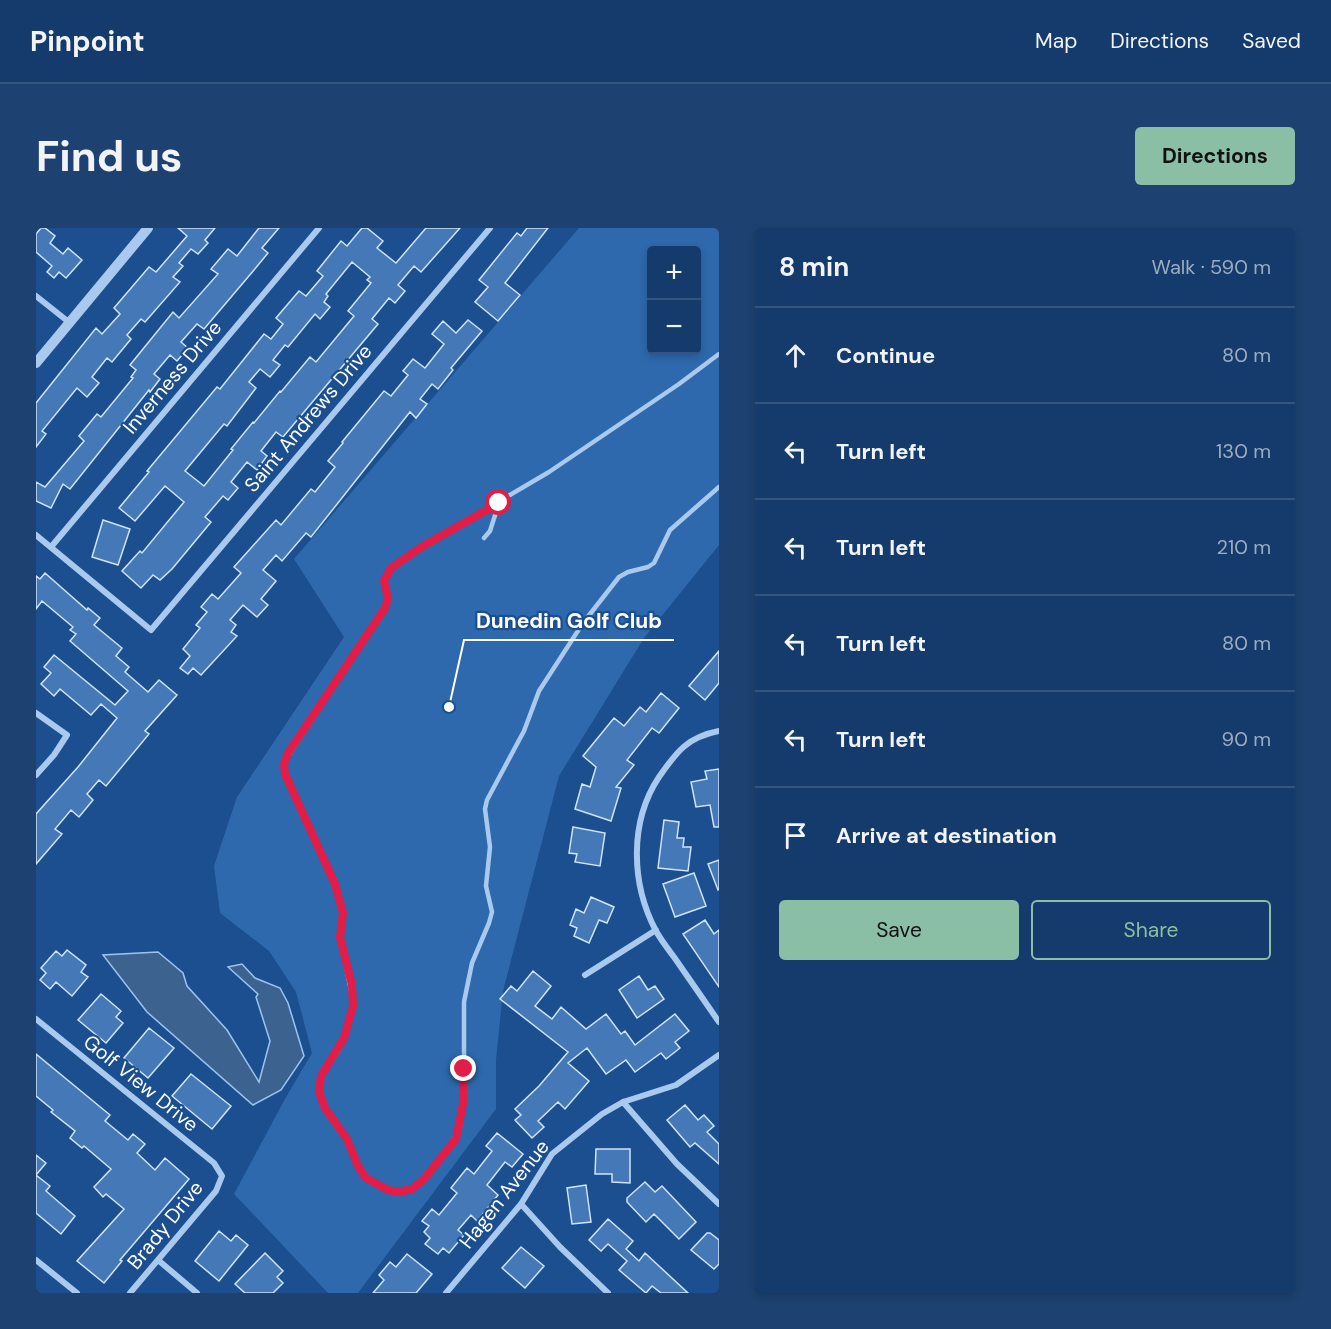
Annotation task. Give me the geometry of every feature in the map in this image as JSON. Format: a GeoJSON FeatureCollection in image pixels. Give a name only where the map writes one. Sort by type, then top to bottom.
{"type":"FeatureCollection","features":[{"type":"Feature","properties":{"kind":"street"},"geometry":{"type":"LineString","coordinates":[[36,363],[148,228]]}},
{"type":"Feature","properties":{"kind":"street","name":"Inverness Drive"},"geometry":{"type":"LineString","coordinates":[[51,547],[320,228]]}},
{"type":"Feature","properties":{"kind":"street","name":"Saint Andrews Drive"},"geometry":{"type":"LineString","coordinates":[[51,547],[151,630],[490,228]]}},
{"type":"Feature","properties":{"kind":"street"},"geometry":{"type":"LineString","coordinates":[[36,296],[70,323]]}},
{"type":"Feature","properties":{"kind":"street"},"geometry":{"type":"LineString","coordinates":[[36,535],[51,547]]}},
{"type":"Feature","properties":{"kind":"street"},"geometry":{"type":"LineString","coordinates":[[36,713],[67,735],[54,755],[36,775]]}},
{"type":"Feature","properties":{"kind":"street"},"geometry":{"type":"LineString","coordinates":[[719,731],[700,735],[686,745],[669,763],[650,791],[641,815],[637,849],[639,878],[656,930],[719,1022]]}},
{"type":"Feature","properties":{"kind":"street"},"geometry":{"type":"LineString","coordinates":[[585,975],[656,930]]}},
{"type":"Feature","properties":{"kind":"street","name":"Golf View Drive"},"geometry":{"type":"LineString","coordinates":[[36,1019],[214,1163],[222,1176]]}},
{"type":"Feature","properties":{"kind":"street","name":"Hagen Avenue"},"geometry":{"type":"LineString","coordinates":[[446,1293],[521,1204],[552,1154],[594,1120],[623,1102],[676,1085],[719,1055]]}},
{"type":"Feature","properties":{"kind":"street"},"geometry":{"type":"LineString","coordinates":[[623,1102],[677,1164],[719,1204]]}},
{"type":"Feature","properties":{"kind":"street","name":"Brady Drive"},"geometry":{"type":"LineString","coordinates":[[130,1293],[216,1191],[222,1176]]}},
{"type":"Feature","properties":{"kind":"street"},"geometry":{"type":"LineString","coordinates":[[521,1204],[608,1293]]}},
{"type":"Feature","properties":{"kind":"street"},"geometry":{"type":"LineString","coordinates":[[36,1260],[77,1293]]}},
{"type":"Feature","properties":{"kind":"street"},"geometry":{"type":"LineString","coordinates":[[158,1260],[197,1293]]}},
{"type":"Feature","properties":{"kind":"lane"},"geometry":{"type":"LineString","coordinates":[[719,354],[596,441],[499,503],[417,550],[387,572],[384,581],[388,598],[385,608],[288,753],[284,764],[285,774],[337,890],[343,913],[340,937],[353,1000],[347,1032],[338,1051],[321,1076],[319,1092],[325,1108],[347,1139],[363,1175],[394,1192],[407,1191],[418,1184],[451,1146],[460,1126],[464,1090],[464,1002],[472,963],[492,912],[486,886],[490,847],[485,809],[487,800],[524,731],[539,691],[583,623],[619,577],[648,567],[654,562],[670,530],[719,487]]}},
{"type":"Feature","properties":{"kind":"lane"},"geometry":{"type":"LineString","coordinates":[[484,538],[490,531],[499,503]]}},
{"type":"Feature","properties":{"kind":"shaded area"},"geometry":{"type":"Polygon","coordinates":[[[579,228],[719,228],[719,545],[644,638],[559,776],[503,991],[496,1060],[496,1109],[358,1293],[328,1293],[234,1194],[312,1053],[296,992],[269,951],[220,913],[214,866],[237,797],[344,637],[294,559],[579,228]]]}},
{"type":"Feature","properties":{"kind":"shaded area"},"geometry":{"type":"Polygon","coordinates":[[[158,952],[183,973],[187,986],[227,1030],[259,1082],[270,1041],[256,997],[258,994],[228,967],[242,964],[255,978],[280,988],[288,1003],[304,1056],[281,1090],[253,1105],[147,1012],[103,955],[158,952]]]}},
{"type":"Feature","properties":{"kind":"building"},"geometry":{"type":"Polygon","coordinates":[[[41,228],[45,228],[55,236],[50,243],[63,254],[68,248],[82,260],[66,278],[59,272],[54,278],[47,272],[52,266],[36,252],[36,234],[41,228]]]}},
{"type":"Feature","properties":{"kind":"building"},"geometry":{"type":"Polygon","coordinates":[[[178,228],[215,228],[205,240],[208,243],[198,254],[191,249],[179,263],[183,266],[173,277],[180,282],[145,322],[141,319],[127,335],[131,339],[112,362],[107,358],[92,377],[99,383],[87,397],[77,388],[42,431],[46,434],[36,447],[36,403],[96,328],[102,334],[120,314],[114,308],[149,267],[156,272],[187,236],[178,228]]]}},
{"type":"Feature","properties":{"kind":"building"},"geometry":{"type":"Polygon","coordinates":[[[259,228],[279,228],[262,248],[268,253],[204,329],[197,324],[181,342],[188,348],[177,361],[170,355],[154,374],[160,379],[70,489],[63,484],[51,508],[36,501],[36,482],[45,487],[84,441],[79,436],[97,414],[101,417],[133,378],[131,377],[136,370],[130,365],[173,312],[179,318],[218,274],[211,269],[228,249],[237,256],[259,228]]]}},
{"type":"Feature","properties":{"kind":"building"},"geometry":{"type":"Polygon","coordinates":[[[362,228],[367,228],[383,241],[377,248],[396,263],[426,228],[460,228],[421,272],[414,266],[398,285],[405,291],[395,303],[389,298],[372,319],[378,324],[283,437],[276,432],[261,451],[267,456],[257,470],[247,462],[231,482],[238,488],[228,500],[223,496],[205,517],[211,522],[172,569],[160,580],[153,575],[141,588],[122,571],[140,551],[142,553],[184,502],[165,486],[135,521],[119,508],[217,387],[220,389],[264,334],[271,339],[283,324],[276,318],[299,291],[306,296],[323,276],[317,271],[341,241],[347,246],[362,228]],[[352,262],[326,294],[328,296],[324,302],[330,307],[320,319],[315,314],[288,347],[285,345],[273,360],[280,365],[270,377],[260,369],[249,382],[256,388],[227,426],[224,424],[185,471],[204,486],[253,422],[310,357],[316,362],[354,316],[348,311],[371,283],[367,280],[370,277],[352,262]]]}},
{"type":"Feature","properties":{"kind":"building"},"geometry":{"type":"Polygon","coordinates":[[[527,228],[548,228],[505,283],[520,295],[498,321],[475,302],[488,287],[479,280],[517,233],[521,236],[527,228]]]}},
{"type":"Feature","properties":{"kind":"building"},"geometry":{"type":"Polygon","coordinates":[[[468,320],[482,331],[451,368],[453,370],[438,389],[432,384],[420,399],[427,404],[416,418],[410,412],[311,537],[306,533],[282,561],[276,555],[263,570],[276,581],[261,599],[268,605],[257,617],[243,605],[230,620],[236,625],[231,632],[237,636],[201,675],[193,668],[188,674],[180,668],[190,656],[183,649],[200,628],[196,625],[207,612],[201,607],[212,594],[218,599],[241,573],[234,567],[276,520],[281,525],[311,489],[315,492],[335,467],[328,461],[342,442],[384,391],[391,396],[408,375],[403,371],[413,359],[425,368],[444,344],[432,334],[443,321],[456,333],[468,320]]]}},
{"type":"Feature","properties":{"kind":"building"},"geometry":{"type":"Polygon","coordinates":[[[103,520],[130,529],[118,565],[92,557],[103,520]]]}},
{"type":"Feature","properties":{"kind":"building"},"geometry":{"type":"Polygon","coordinates":[[[45,573],[87,610],[88,608],[100,618],[94,625],[122,648],[116,656],[129,667],[125,672],[148,692],[159,680],[177,695],[145,731],[149,734],[106,786],[99,780],[87,794],[93,800],[79,817],[71,810],[55,829],[62,834],[36,864],[36,814],[117,718],[101,704],[91,715],[60,689],[54,696],[41,684],[51,673],[44,667],[54,655],[115,705],[128,691],[70,641],[76,634],[70,630],[73,627],[42,601],[36,609],[36,576],[40,579],[45,573]]]}},
{"type":"Feature","properties":{"kind":"building"},"geometry":{"type":"Polygon","coordinates":[[[719,651],[719,683],[705,700],[689,686],[719,651]]]}},
{"type":"Feature","properties":{"kind":"building"},"geometry":{"type":"Polygon","coordinates":[[[661,693],[679,708],[659,733],[652,728],[627,760],[634,765],[616,787],[621,788],[611,821],[575,809],[582,784],[590,787],[596,767],[583,756],[614,718],[624,726],[640,707],[646,712],[661,693]]]}},
{"type":"Feature","properties":{"kind":"building"},"geometry":{"type":"Polygon","coordinates":[[[719,769],[719,827],[714,827],[710,805],[696,807],[691,782],[707,779],[705,771],[719,769]]]}},
{"type":"Feature","properties":{"kind":"building"},"geometry":{"type":"Polygon","coordinates":[[[664,820],[679,822],[677,838],[684,838],[683,847],[691,847],[688,871],[658,868],[664,820]]]}},
{"type":"Feature","properties":{"kind":"building"},"geometry":{"type":"Polygon","coordinates":[[[573,827],[605,833],[600,866],[575,862],[577,854],[569,853],[573,827]]]}},
{"type":"Feature","properties":{"kind":"building"},"geometry":{"type":"Polygon","coordinates":[[[719,860],[719,889],[718,890],[708,864],[719,860]]]}},
{"type":"Feature","properties":{"kind":"building"},"geometry":{"type":"Polygon","coordinates":[[[694,873],[706,906],[675,917],[663,884],[694,873]]]}},
{"type":"Feature","properties":{"kind":"building"},"geometry":{"type":"Polygon","coordinates":[[[591,897],[614,907],[607,923],[599,920],[589,943],[574,936],[577,928],[570,925],[576,909],[584,913],[591,897]]]}},
{"type":"Feature","properties":{"kind":"building"},"geometry":{"type":"Polygon","coordinates":[[[705,920],[714,934],[719,930],[719,987],[683,934],[705,920]]]}},
{"type":"Feature","properties":{"kind":"building"},"geometry":{"type":"Polygon","coordinates":[[[67,950],[86,965],[81,972],[88,977],[72,996],[56,982],[50,989],[40,980],[46,973],[41,968],[56,951],[62,956],[67,950]]]}},
{"type":"Feature","properties":{"kind":"building"},"geometry":{"type":"Polygon","coordinates":[[[533,971],[551,986],[535,1006],[552,1019],[561,1007],[586,1029],[606,1014],[621,1034],[625,1031],[635,1045],[675,1014],[689,1031],[675,1042],[680,1048],[666,1059],[661,1053],[635,1072],[626,1060],[606,1074],[587,1048],[568,1063],[589,1081],[565,1109],[558,1102],[538,1121],[544,1127],[532,1138],[515,1120],[521,1115],[515,1109],[539,1086],[568,1052],[500,999],[511,986],[517,991],[533,971]]]}},
{"type":"Feature","properties":{"kind":"building"},"geometry":{"type":"Polygon","coordinates":[[[639,976],[648,990],[655,986],[664,999],[637,1018],[619,990],[639,976]]]}},
{"type":"Feature","properties":{"kind":"building"},"geometry":{"type":"Polygon","coordinates":[[[101,994],[121,1011],[116,1017],[123,1023],[106,1043],[78,1020],[101,994]]]}},
{"type":"Feature","properties":{"kind":"building"},"geometry":{"type":"Polygon","coordinates":[[[149,1028],[174,1048],[148,1078],[124,1058],[149,1028]]]}},
{"type":"Feature","properties":{"kind":"building"},"geometry":{"type":"Polygon","coordinates":[[[36,1054],[110,1115],[105,1121],[128,1140],[133,1134],[145,1144],[137,1153],[155,1170],[165,1158],[189,1179],[120,1260],[122,1261],[104,1283],[77,1261],[124,1209],[106,1194],[103,1197],[94,1187],[111,1169],[84,1146],[82,1148],[70,1138],[75,1131],[51,1112],[53,1110],[36,1096],[36,1054]]]}},
{"type":"Feature","properties":{"kind":"building"},"geometry":{"type":"Polygon","coordinates":[[[191,1074],[231,1106],[212,1129],[172,1096],[191,1074]]]}},
{"type":"Feature","properties":{"kind":"building"},"geometry":{"type":"Polygon","coordinates":[[[685,1105],[698,1120],[704,1115],[714,1126],[707,1132],[719,1144],[719,1164],[695,1143],[690,1147],[667,1120],[685,1105]]]}},
{"type":"Feature","properties":{"kind":"building"},"geometry":{"type":"Polygon","coordinates":[[[497,1133],[523,1154],[512,1167],[505,1162],[487,1185],[498,1195],[477,1221],[471,1215],[458,1230],[464,1235],[449,1253],[443,1248],[438,1254],[425,1244],[430,1238],[424,1232],[429,1226],[422,1221],[432,1209],[439,1215],[457,1193],[451,1188],[467,1168],[474,1174],[492,1151],[486,1146],[497,1133]]]}},
{"type":"Feature","properties":{"kind":"building"},"geometry":{"type":"Polygon","coordinates":[[[596,1149],[630,1149],[630,1183],[612,1182],[612,1174],[595,1174],[596,1149]]]}},
{"type":"Feature","properties":{"kind":"building"},"geometry":{"type":"Polygon","coordinates":[[[36,1155],[46,1163],[36,1175],[36,1155]]]}},
{"type":"Feature","properties":{"kind":"building"},"geometry":{"type":"Polygon","coordinates":[[[36,1175],[50,1186],[46,1191],[75,1216],[61,1234],[36,1213],[36,1175]]]}},
{"type":"Feature","properties":{"kind":"building"},"geometry":{"type":"Polygon","coordinates":[[[645,1182],[655,1192],[662,1186],[696,1222],[679,1239],[654,1214],[646,1222],[627,1202],[627,1198],[645,1182]]]}},
{"type":"Feature","properties":{"kind":"building"},"geometry":{"type":"Polygon","coordinates":[[[586,1185],[591,1222],[572,1224],[567,1188],[586,1185]]]}},
{"type":"Feature","properties":{"kind":"building"},"geometry":{"type":"Polygon","coordinates":[[[608,1219],[633,1241],[626,1249],[639,1261],[645,1253],[688,1293],[661,1293],[652,1286],[646,1293],[619,1270],[627,1261],[608,1244],[601,1251],[589,1240],[608,1219]]]}},
{"type":"Feature","properties":{"kind":"building"},"geometry":{"type":"Polygon","coordinates":[[[219,1231],[231,1241],[236,1235],[248,1245],[219,1281],[195,1261],[219,1231]]]}},
{"type":"Feature","properties":{"kind":"building"},"geometry":{"type":"Polygon","coordinates":[[[707,1233],[719,1240],[719,1264],[714,1269],[691,1250],[707,1233]]]}},
{"type":"Feature","properties":{"kind":"building"},"geometry":{"type":"Polygon","coordinates":[[[521,1247],[544,1266],[525,1288],[502,1268],[521,1247]]]}},
{"type":"Feature","properties":{"kind":"building"},"geometry":{"type":"Polygon","coordinates":[[[265,1253],[283,1271],[277,1277],[283,1283],[273,1293],[245,1293],[235,1284],[265,1253]]]}},
{"type":"Feature","properties":{"kind":"building"},"geometry":{"type":"Polygon","coordinates":[[[407,1254],[432,1274],[416,1293],[373,1293],[384,1280],[379,1275],[390,1262],[396,1267],[407,1254]]]}},
{"type":"Feature","properties":{"kind":"place","name":"Dunedin Golf Club"},"geometry":{"type":"Point","coordinates":[449,707]}},
{"type":"Feature","properties":{"kind":"route"},"geometry":{"type":"LineString","coordinates":[[464,1069],[463,1104],[456,1139],[424,1179],[412,1189],[394,1192],[366,1178],[358,1166],[347,1139],[325,1108],[319,1092],[321,1076],[338,1051],[347,1032],[351,1019],[352,985],[340,937],[343,913],[337,890],[285,774],[284,764],[288,753],[385,608],[388,602],[384,585],[387,572],[417,550],[499,503]]}}]}
